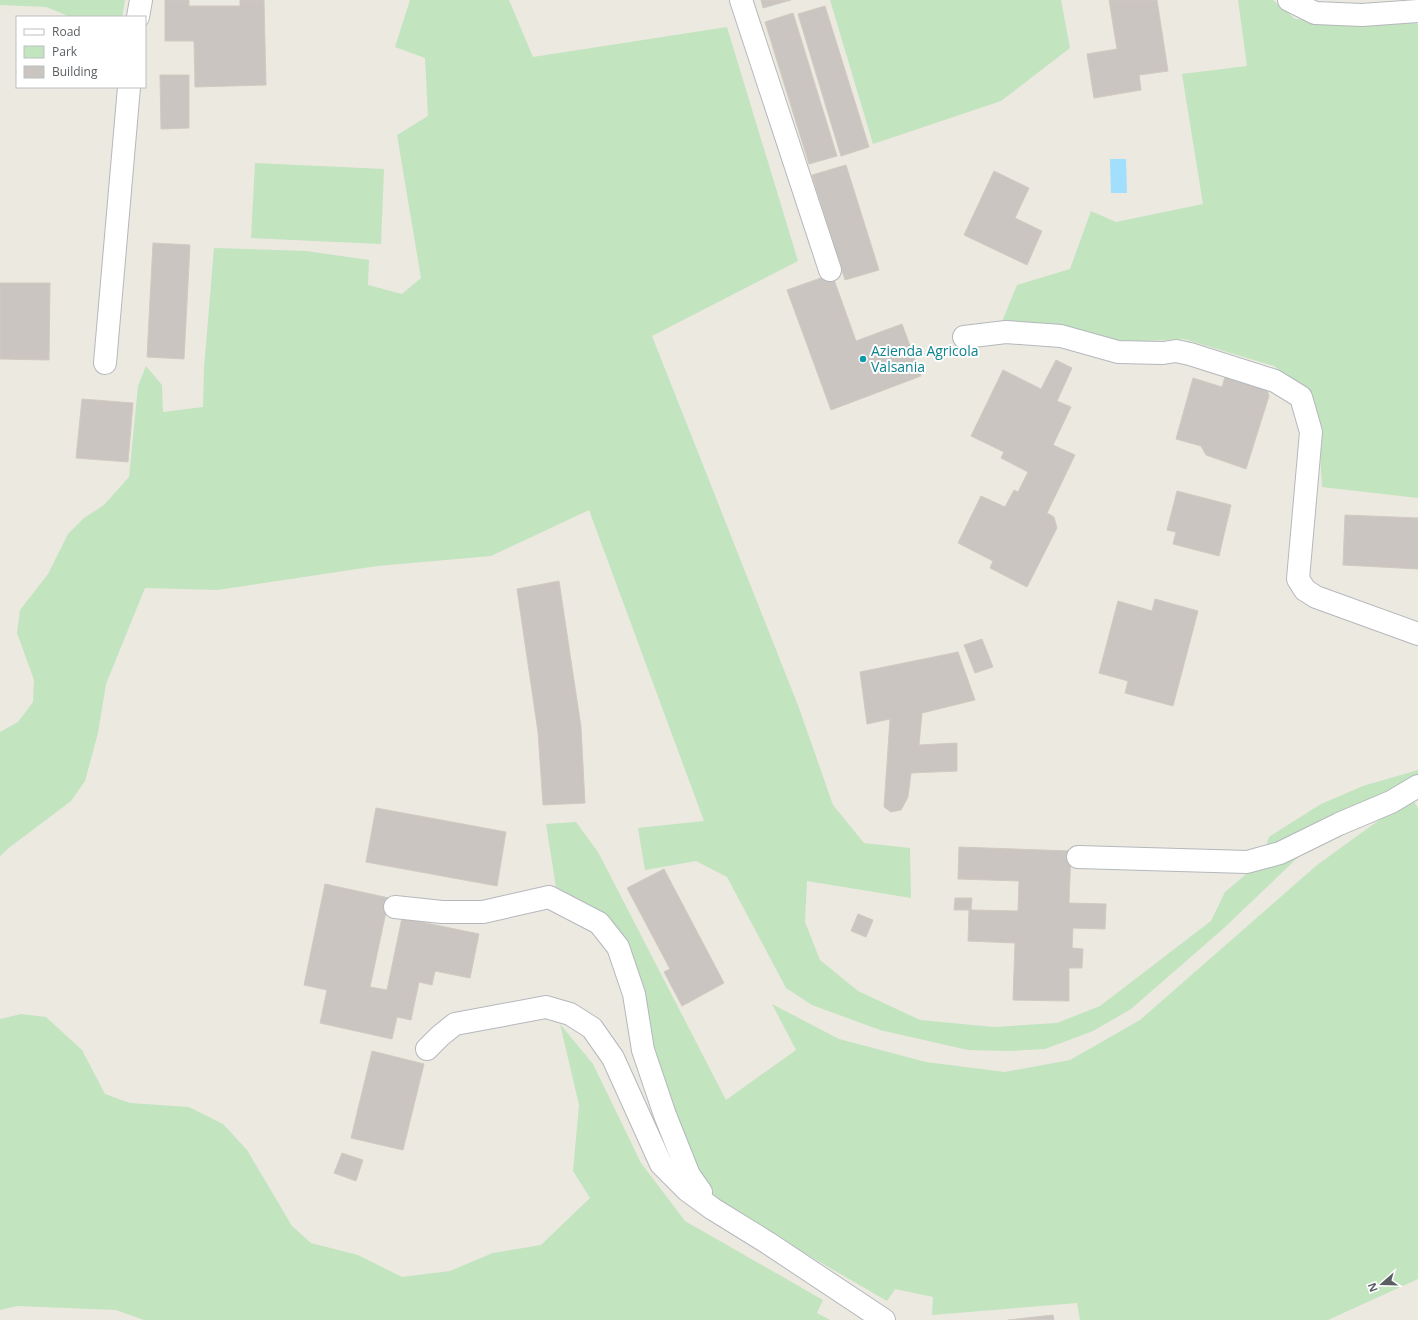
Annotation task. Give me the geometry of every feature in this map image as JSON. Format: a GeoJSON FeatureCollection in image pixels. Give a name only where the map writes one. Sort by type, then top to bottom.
{"type":"FeatureCollection","features":[{"type":"Feature","properties":{"kind":"street"},"geometry":{"type":"LineString","coordinates":[[138,16],[141,0]]}},
{"type":"Feature","properties":{"kind":"street"},"geometry":{"type":"LineString","coordinates":[[741,0],[830,270]]}},
{"type":"Feature","properties":{"kind":"street"},"geometry":{"type":"LineString","coordinates":[[1289,0],[1314,14],[1362,15],[1418,12]]}},
{"type":"Feature","properties":{"kind":"street"},"geometry":{"type":"LineString","coordinates":[[105,362],[129,88]]}},
{"type":"Feature","properties":{"kind":"street"},"geometry":{"type":"LineString","coordinates":[[964,338],[1006,332],[1061,336],[1118,352],[1183,352],[1275,382],[1301,397],[1311,432],[1298,579],[1305,590],[1316,597],[1418,634]]}},
{"type":"Feature","properties":{"kind":"street"},"geometry":{"type":"LineString","coordinates":[[1078,857],[1247,862],[1280,853],[1340,824],[1391,802],[1418,786]]}},
{"type":"Feature","properties":{"kind":"street"},"geometry":{"type":"LineString","coordinates":[[395,908],[442,912],[483,912],[549,897],[598,923],[618,947],[634,994],[643,1050],[665,1115],[689,1175],[713,1209]]}},
{"type":"Feature","properties":{"kind":"street"},"geometry":{"type":"LineString","coordinates":[[427,1050],[454,1024],[546,1007],[570,1014],[592,1028],[613,1058],[661,1164],[687,1190],[713,1209],[768,1243],[884,1320]]}},
{"type":"Feature","properties":{"kind":"green space"},"geometry":{"type":"Polygon","coordinates":[[[0,0],[125,0],[122,16],[68,16],[46,7],[0,5],[0,0]]]}},
{"type":"Feature","properties":{"kind":"green space"},"geometry":{"type":"Polygon","coordinates":[[[410,0],[509,0],[533,57],[727,27],[798,261],[652,336],[799,708],[833,805],[864,843],[910,848],[911,898],[807,881],[805,922],[820,960],[858,991],[920,1020],[994,1027],[1057,1023],[1100,1006],[1211,921],[1225,892],[1251,870],[1313,843],[1224,928],[1131,1009],[1093,1031],[1045,1049],[1007,1051],[968,1050],[880,1030],[812,1005],[786,988],[727,877],[696,861],[645,870],[638,828],[704,821],[589,510],[491,556],[377,566],[217,590],[145,588],[106,684],[98,733],[85,781],[71,801],[0,856],[0,732],[18,722],[33,702],[34,680],[17,633],[20,610],[48,574],[68,534],[84,518],[104,505],[129,477],[138,386],[146,366],[162,385],[163,412],[203,407],[204,368],[214,248],[306,251],[369,260],[368,285],[402,294],[421,278],[397,135],[428,116],[425,58],[395,47],[410,0]]]}},
{"type":"Feature","properties":{"kind":"green space"},"geometry":{"type":"Polygon","coordinates":[[[830,0],[1061,0],[1070,48],[1001,101],[873,144],[830,0]]]}},
{"type":"Feature","properties":{"kind":"green space"},"geometry":{"type":"Polygon","coordinates":[[[1238,0],[1273,0],[1295,19],[1342,23],[1410,22],[1418,24],[1418,498],[1322,487],[1319,435],[1307,391],[1274,366],[1184,339],[1128,342],[1057,329],[1001,324],[1017,285],[1070,269],[1091,211],[1116,222],[1203,204],[1182,74],[1247,66],[1238,0]]]}},
{"type":"Feature","properties":{"kind":"green space"},"geometry":{"type":"Polygon","coordinates":[[[255,163],[384,169],[381,244],[251,238],[255,163]]]}},
{"type":"Feature","properties":{"kind":"green space"},"geometry":{"type":"Polygon","coordinates":[[[1418,770],[1418,779],[1264,852],[1269,837],[1321,804],[1363,786],[1418,770]]]}},
{"type":"Feature","properties":{"kind":"green space"},"geometry":{"type":"Polygon","coordinates":[[[1411,797],[1418,808],[1418,1279],[1328,1320],[1080,1320],[1077,1303],[932,1315],[933,1297],[895,1289],[887,1301],[720,1204],[695,1173],[647,1033],[592,910],[556,887],[546,824],[576,822],[598,852],[726,1100],[796,1050],[772,1004],[839,1039],[926,1062],[1005,1072],[1070,1060],[1140,1020],[1317,865],[1411,797]]]}},
{"type":"Feature","properties":{"kind":"green space"},"geometry":{"type":"Polygon","coordinates":[[[21,1014],[46,1017],[82,1050],[105,1094],[130,1103],[189,1107],[223,1124],[247,1150],[292,1226],[311,1243],[358,1255],[402,1277],[450,1271],[493,1253],[541,1245],[590,1198],[573,1171],[579,1105],[560,1024],[593,1064],[641,1163],[685,1221],[823,1300],[817,1313],[830,1320],[144,1320],[116,1310],[17,1306],[0,1310],[0,1019],[21,1014]]]}},
{"type":"Feature","properties":{"kind":"water"},"geometry":{"type":"Polygon","coordinates":[[[1110,159],[1126,159],[1127,193],[1111,193],[1110,159]]]}},
{"type":"Feature","properties":{"kind":"building"},"geometry":{"type":"Polygon","coordinates":[[[165,0],[189,0],[189,6],[240,6],[240,0],[264,0],[266,85],[195,87],[194,41],[165,41],[165,0]]]}},
{"type":"Feature","properties":{"kind":"building"},"geometry":{"type":"Polygon","coordinates":[[[761,0],[791,0],[763,8],[761,0]]]}},
{"type":"Feature","properties":{"kind":"building"},"geometry":{"type":"Polygon","coordinates":[[[1109,0],[1157,0],[1168,71],[1139,75],[1141,90],[1094,98],[1087,54],[1117,49],[1109,0]]]}},
{"type":"Feature","properties":{"kind":"building"},"geometry":{"type":"Polygon","coordinates":[[[825,6],[869,147],[841,156],[798,14],[825,6]]]}},
{"type":"Feature","properties":{"kind":"building"},"geometry":{"type":"Polygon","coordinates":[[[793,13],[837,156],[809,164],[765,22],[793,13]]]}},
{"type":"Feature","properties":{"kind":"building"},"geometry":{"type":"Polygon","coordinates":[[[160,75],[189,75],[189,128],[161,129],[160,75]]]}},
{"type":"Feature","properties":{"kind":"building"},"geometry":{"type":"Polygon","coordinates":[[[846,165],[879,270],[845,280],[812,175],[846,165]]]}},
{"type":"Feature","properties":{"kind":"building"},"geometry":{"type":"Polygon","coordinates":[[[994,171],[1029,188],[1015,218],[1042,231],[1027,265],[964,235],[994,171]]]}},
{"type":"Feature","properties":{"kind":"building"},"geometry":{"type":"Polygon","coordinates":[[[153,243],[190,245],[184,359],[147,357],[153,243]]]}},
{"type":"Feature","properties":{"kind":"building","name":"Azienda Agricola Valsania"},"geometry":{"type":"Polygon","coordinates":[[[832,274],[856,341],[902,324],[921,376],[831,410],[787,290],[832,274]]]}},
{"type":"Feature","properties":{"kind":"building"},"geometry":{"type":"Polygon","coordinates":[[[0,283],[50,283],[49,360],[0,359],[0,283]]]}},
{"type":"Feature","properties":{"kind":"building"},"geometry":{"type":"Polygon","coordinates":[[[1056,360],[1072,368],[1057,401],[1071,407],[1053,445],[1075,455],[1047,513],[1054,517],[1057,528],[1027,587],[990,568],[993,561],[958,543],[981,496],[1005,507],[1014,490],[1018,492],[1028,472],[1001,458],[1004,452],[971,436],[1003,370],[1041,389],[1056,360]]]}},
{"type":"Feature","properties":{"kind":"building"},"geometry":{"type":"Polygon","coordinates":[[[1226,373],[1265,383],[1269,396],[1246,469],[1206,455],[1201,446],[1176,439],[1193,378],[1222,387],[1226,373]]]}},
{"type":"Feature","properties":{"kind":"building"},"geometry":{"type":"Polygon","coordinates":[[[82,399],[133,403],[128,462],[76,458],[82,399]]]}},
{"type":"Feature","properties":{"kind":"building"},"geometry":{"type":"Polygon","coordinates":[[[1177,491],[1231,505],[1219,556],[1173,544],[1176,532],[1167,530],[1177,491]]]}},
{"type":"Feature","properties":{"kind":"building"},"geometry":{"type":"Polygon","coordinates":[[[1345,515],[1418,518],[1418,569],[1343,565],[1345,515]]]}},
{"type":"Feature","properties":{"kind":"building"},"geometry":{"type":"Polygon","coordinates":[[[559,581],[581,727],[585,803],[543,805],[538,732],[517,589],[559,581]]]}},
{"type":"Feature","properties":{"kind":"building"},"geometry":{"type":"Polygon","coordinates":[[[1155,599],[1198,611],[1173,706],[1125,693],[1128,681],[1099,673],[1118,601],[1152,611],[1155,599]]]}},
{"type":"Feature","properties":{"kind":"building"},"geometry":{"type":"Polygon","coordinates":[[[982,639],[993,667],[975,673],[964,645],[982,639]]]}},
{"type":"Feature","properties":{"kind":"building"},"geometry":{"type":"Polygon","coordinates":[[[958,652],[975,700],[922,713],[919,745],[957,743],[957,771],[911,773],[908,797],[901,810],[891,812],[884,807],[890,719],[867,724],[860,672],[958,652]]]}},
{"type":"Feature","properties":{"kind":"building"},"geometry":{"type":"Polygon","coordinates":[[[376,808],[506,832],[497,886],[366,862],[376,808]]]}},
{"type":"Feature","properties":{"kind":"building"},"geometry":{"type":"Polygon","coordinates":[[[959,847],[1071,851],[1069,903],[1106,904],[1105,929],[1073,928],[1072,948],[1083,949],[1082,968],[1069,968],[1069,1001],[1013,1000],[1015,943],[968,941],[969,910],[954,910],[955,898],[972,898],[971,910],[1018,911],[1019,881],[958,879],[959,847]]]}},
{"type":"Feature","properties":{"kind":"building"},"geometry":{"type":"Polygon","coordinates":[[[664,869],[724,983],[682,1006],[664,972],[670,969],[627,888],[664,869]]]}},
{"type":"Feature","properties":{"kind":"building"},"geometry":{"type":"Polygon","coordinates":[[[325,884],[389,898],[370,987],[387,990],[402,918],[479,934],[470,978],[435,971],[432,985],[419,982],[411,1020],[397,1017],[392,1039],[320,1023],[327,990],[304,985],[325,884]]]}},
{"type":"Feature","properties":{"kind":"building"},"geometry":{"type":"Polygon","coordinates":[[[858,914],[873,920],[866,937],[851,931],[858,914]]]}},
{"type":"Feature","properties":{"kind":"building"},"geometry":{"type":"Polygon","coordinates":[[[372,1051],[424,1064],[403,1150],[351,1138],[372,1051]]]}},
{"type":"Feature","properties":{"kind":"building"},"geometry":{"type":"Polygon","coordinates":[[[342,1153],[363,1160],[356,1181],[334,1173],[342,1153]]]}},
{"type":"Feature","properties":{"kind":"building"},"geometry":{"type":"Polygon","coordinates":[[[1053,1315],[1054,1320],[1008,1320],[1053,1315]]]}},
{"type":"Feature","properties":{"kind":"place","name":"Azienda Agricola Valsania"},"geometry":{"type":"Point","coordinates":[863,359]}}]}
